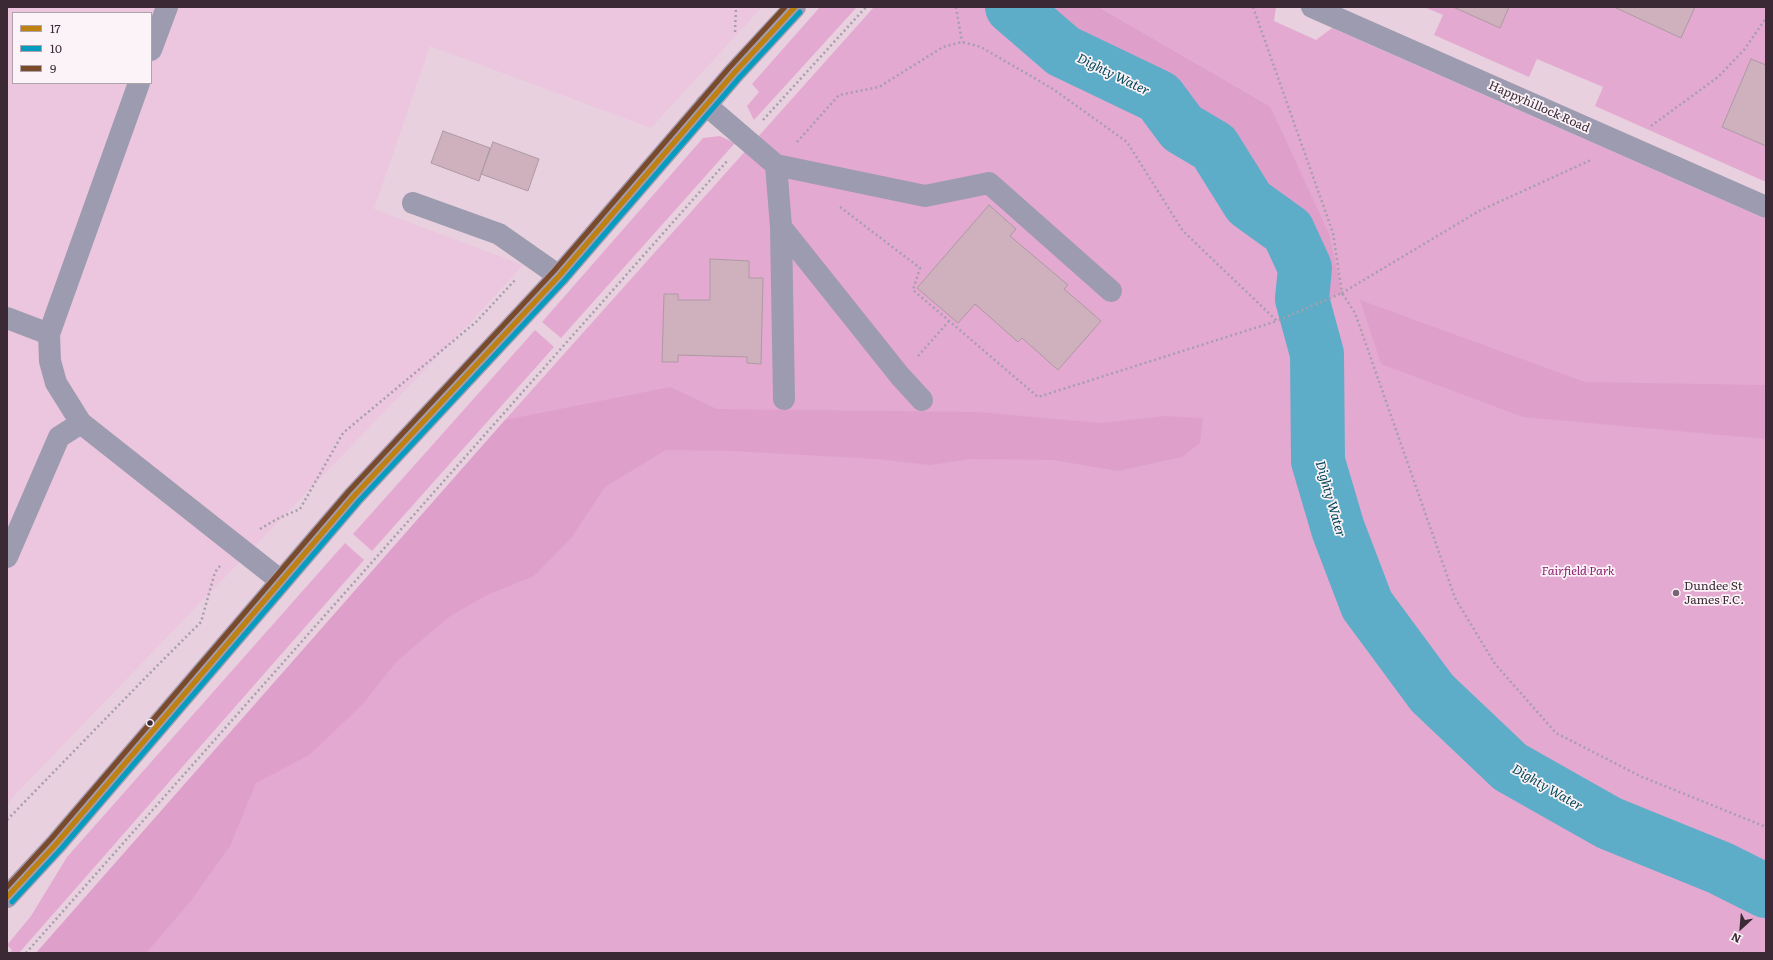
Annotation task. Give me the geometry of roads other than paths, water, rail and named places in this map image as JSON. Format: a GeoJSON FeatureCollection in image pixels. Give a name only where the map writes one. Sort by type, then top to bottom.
{"type":"FeatureCollection","features":[{"type":"Feature","properties":{"kind":"main road"},"geometry":{"type":"LineString","coordinates":[[7,896],[56,844],[354,496],[559,276],[706,105],[795,7]]}},
{"type":"Feature","properties":{"kind":"street"},"geometry":{"type":"LineString","coordinates":[[152,47],[167,7]]}},
{"type":"Feature","properties":{"kind":"street","name":"Happyhillock Road"},"geometry":{"type":"LineString","coordinates":[[1312,7],[1766,207]]}},
{"type":"Feature","properties":{"kind":"street"},"geometry":{"type":"LineString","coordinates":[[139,84],[49,334],[50,361],[56,383],[81,423],[281,581]]}},
{"type":"Feature","properties":{"kind":"street"},"geometry":{"type":"LineString","coordinates":[[706,105],[776,165],[925,196],[989,183],[1111,291]]}},
{"type":"Feature","properties":{"kind":"street"},"geometry":{"type":"LineString","coordinates":[[776,165],[781,227],[784,399]]}},
{"type":"Feature","properties":{"kind":"street"},"geometry":{"type":"LineString","coordinates":[[413,203],[499,234],[559,276]]}},
{"type":"Feature","properties":{"kind":"street"},"geometry":{"type":"LineString","coordinates":[[781,227],[900,376],[922,400]]}},
{"type":"Feature","properties":{"kind":"street"},"geometry":{"type":"LineString","coordinates":[[7,318],[49,334]]}},
{"type":"Feature","properties":{"kind":"street"},"geometry":{"type":"LineString","coordinates":[[7,556],[59,437],[81,423]]}},
{"type":"Feature","properties":{"kind":"waterway","name":"Dighty Water"},"geometry":{"type":"LineString","coordinates":[[1012,7],[1063,51],[1159,97],[1182,128],[1214,147],[1249,203],[1288,231],[1305,268],[1302,299],[1317,354],[1318,461],[1338,529],[1367,605],[1432,693],[1510,767],[1609,823],[1720,868],[1766,891]]}},
{"type":"Feature","properties":{"kind":"place","name":"Dundee St James F.C."},"geometry":{"type":"Point","coordinates":[1676,593]}},
{"type":"Feature","properties":{"kind":"park label","name":"Fairfield Park"},"geometry":{"type":"Point","coordinates":[1578,571]}}]}
